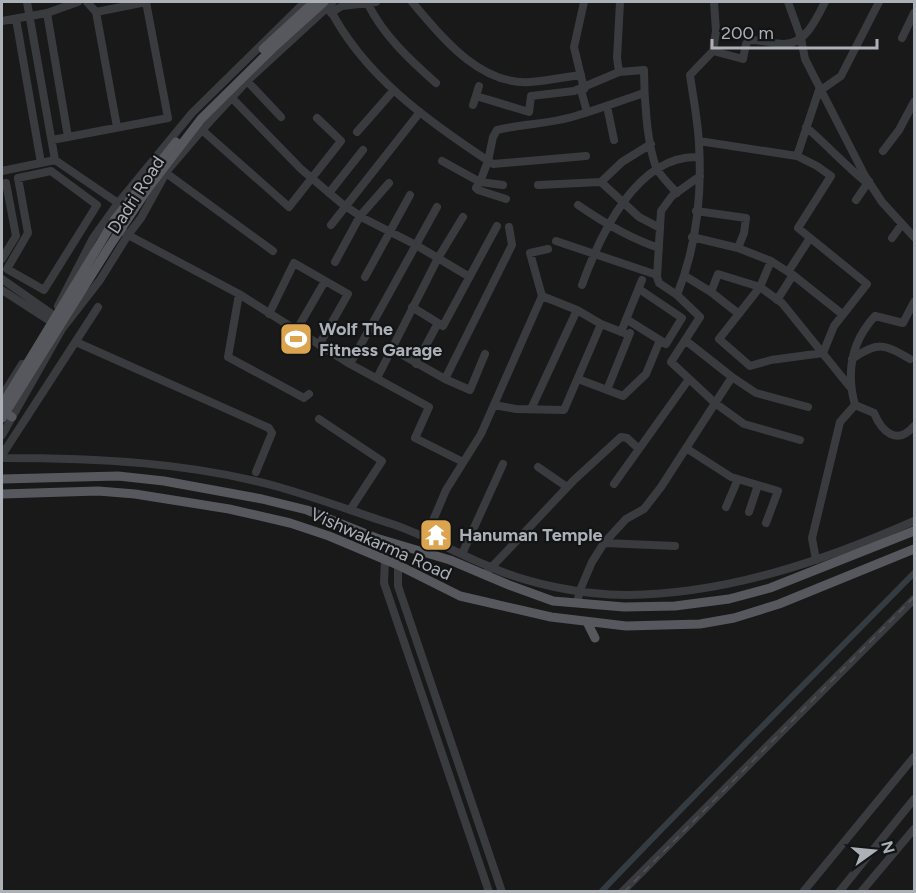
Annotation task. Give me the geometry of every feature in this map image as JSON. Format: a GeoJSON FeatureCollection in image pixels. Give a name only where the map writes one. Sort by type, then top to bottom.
{"type":"FeatureCollection","features":[{"type":"Feature","properties":{"kind":"main road"},"geometry":{"type":"LineString","coordinates":[[2,405],[115,219],[202,109],[289,23],[314,2]]}},
{"type":"Feature","properties":{"kind":"main road"},"geometry":{"type":"LineString","coordinates":[[2,411],[7,418],[109,247],[149,187],[201,119],[272,49],[329,5]]}},
{"type":"Feature","properties":{"kind":"main road","name":"Vishwakarma Road"},"geometry":{"type":"LineString","coordinates":[[2,478],[118,476],[164,481],[262,499],[307,510],[376,538],[487,571],[553,601],[624,607],[675,606],[729,599],[770,588],[818,564],[845,559],[915,531]]}},
{"type":"Feature","properties":{"kind":"main road","name":"Vishwakarma Road"},"geometry":{"type":"LineString","coordinates":[[2,494],[98,491],[135,494],[229,509],[290,523],[329,536],[398,565],[460,596],[551,617],[626,626],[700,624],[734,618],[779,604],[914,549]]}},
{"type":"Feature","properties":{"kind":"main road"},"geometry":{"type":"LineString","coordinates":[[845,559],[837,570],[842,576],[848,576]]}},
{"type":"Feature","properties":{"kind":"main road"},"geometry":{"type":"LineString","coordinates":[[818,564],[832,574],[832,579],[826,585]]}},
{"type":"Feature","properties":{"kind":"main road"},"geometry":{"type":"LineString","coordinates":[[587,621],[595,638]]}},
{"type":"Feature","properties":{"kind":"street"},"geometry":{"type":"LineString","coordinates":[[27,2],[55,160]]}},
{"type":"Feature","properties":{"kind":"street"},"geometry":{"type":"LineString","coordinates":[[2,21],[47,13],[78,2]]}},
{"type":"Feature","properties":{"kind":"street"},"geometry":{"type":"LineString","coordinates":[[87,2],[96,12],[117,128]]}},
{"type":"Feature","properties":{"kind":"street"},"geometry":{"type":"LineString","coordinates":[[52,140],[168,118],[146,2],[96,12]]}},
{"type":"Feature","properties":{"kind":"street","name":"Dadri Road"},"geometry":{"type":"LineString","coordinates":[[2,396],[51,318],[93,238],[118,203],[192,113],[305,2]]}},
{"type":"Feature","properties":{"kind":"street"},"geometry":{"type":"LineString","coordinates":[[412,2],[443,38],[484,72],[515,82],[581,75]]}},
{"type":"Feature","properties":{"kind":"street"},"geometry":{"type":"LineString","coordinates":[[584,2],[574,48],[587,112]]}},
{"type":"Feature","properties":{"kind":"street"},"geometry":{"type":"LineString","coordinates":[[619,72],[617,58],[620,2]]}},
{"type":"Feature","properties":{"kind":"street"},"geometry":{"type":"LineString","coordinates":[[788,2],[801,38],[805,59],[868,182],[902,224],[913,231]]}},
{"type":"Feature","properties":{"kind":"street"},"geometry":{"type":"LineString","coordinates":[[713,51],[742,59],[749,40],[787,44],[801,38],[815,22],[825,2]]}},
{"type":"Feature","properties":{"kind":"street"},"geometry":{"type":"LineString","coordinates":[[797,156],[820,88],[841,76],[879,2]]}},
{"type":"Feature","properties":{"kind":"street"},"geometry":{"type":"LineString","coordinates":[[329,5],[371,3],[378,23],[416,66],[436,83]]}},
{"type":"Feature","properties":{"kind":"street"},"geometry":{"type":"LineString","coordinates":[[677,295],[685,276],[700,176],[699,141],[690,75],[713,51],[716,3]]}},
{"type":"Feature","properties":{"kind":"street"},"geometry":{"type":"LineString","coordinates":[[329,5],[356,50],[393,91],[493,164],[586,156]]}},
{"type":"Feature","properties":{"kind":"street","name":"Dadri Road"},"geometry":{"type":"LineString","coordinates":[[2,435],[7,418],[64,327],[100,280],[141,218],[166,173],[201,130],[248,81],[329,5]]}},
{"type":"Feature","properties":{"kind":"street"},"geometry":{"type":"LineString","coordinates":[[47,13],[68,137]]}},
{"type":"Feature","properties":{"kind":"street"},"geometry":{"type":"LineString","coordinates":[[902,38],[915,13]]}},
{"type":"Feature","properties":{"kind":"street"},"geometry":{"type":"LineString","coordinates":[[16,19],[41,163]]}},
{"type":"Feature","properties":{"kind":"street"},"geometry":{"type":"LineString","coordinates":[[476,96],[529,112],[531,96],[582,89],[619,72],[644,70],[644,93],[657,169],[677,193]]}},
{"type":"Feature","properties":{"kind":"street"},"geometry":{"type":"LineString","coordinates":[[248,81],[280,117]]}},
{"type":"Feature","properties":{"kind":"street"},"geometry":{"type":"LineString","coordinates":[[220,86],[312,178],[345,206],[468,276]]}},
{"type":"Feature","properties":{"kind":"street"},"geometry":{"type":"LineString","coordinates":[[473,105],[479,86]]}},
{"type":"Feature","properties":{"kind":"street"},"geometry":{"type":"LineString","coordinates":[[357,132],[393,91]]}},
{"type":"Feature","properties":{"kind":"street"},"geometry":{"type":"LineString","coordinates":[[506,199],[476,188],[488,161],[493,137],[497,130],[571,117],[644,93]]}},
{"type":"Feature","properties":{"kind":"street"},"geometry":{"type":"LineString","coordinates":[[882,152],[895,137],[915,102]]}},
{"type":"Feature","properties":{"kind":"street"},"geometry":{"type":"LineString","coordinates":[[606,106],[614,140]]}},
{"type":"Feature","properties":{"kind":"street"},"geometry":{"type":"LineString","coordinates":[[332,225],[420,112]]}},
{"type":"Feature","properties":{"kind":"street"},"geometry":{"type":"LineString","coordinates":[[201,130],[289,207],[341,141],[317,118]]}},
{"type":"Feature","properties":{"kind":"street"},"geometry":{"type":"LineString","coordinates":[[806,127],[831,148],[848,168],[868,182]]}},
{"type":"Feature","properties":{"kind":"street"},"geometry":{"type":"LineString","coordinates":[[699,141],[797,156],[818,166],[831,176],[798,228],[867,284],[834,326],[823,353]]}},
{"type":"Feature","properties":{"kind":"street"},"geometry":{"type":"LineString","coordinates":[[538,184],[601,182],[622,162],[651,144]]}},
{"type":"Feature","properties":{"kind":"street"},"geometry":{"type":"LineString","coordinates":[[329,193],[363,150]]}},
{"type":"Feature","properties":{"kind":"street"},"geometry":{"type":"LineString","coordinates":[[582,285],[607,225],[644,179],[667,162],[686,156],[699,157]]}},
{"type":"Feature","properties":{"kind":"street"},"geometry":{"type":"LineString","coordinates":[[2,171],[55,160],[118,203]]}},
{"type":"Feature","properties":{"kind":"street"},"geometry":{"type":"LineString","coordinates":[[442,161],[480,181],[503,184]]}},
{"type":"Feature","properties":{"kind":"street"},"geometry":{"type":"LineString","coordinates":[[51,171],[97,205],[44,290],[25,279],[8,269],[28,233],[18,178],[51,171]]}},
{"type":"Feature","properties":{"kind":"street"},"geometry":{"type":"LineString","coordinates":[[166,173],[273,251]]}},
{"type":"Feature","properties":{"kind":"street"},"geometry":{"type":"LineString","coordinates":[[700,176],[677,193],[661,211],[657,274],[659,283],[677,295],[700,317],[671,362],[715,403],[744,424],[800,440]]}},
{"type":"Feature","properties":{"kind":"street"},"geometry":{"type":"LineString","coordinates":[[601,182],[639,217],[660,228]]}},
{"type":"Feature","properties":{"kind":"street"},"geometry":{"type":"LineString","coordinates":[[856,200],[868,182]]}},
{"type":"Feature","properties":{"kind":"street"},"geometry":{"type":"LineString","coordinates":[[2,184],[6,183],[16,236],[2,259]]}},
{"type":"Feature","properties":{"kind":"street"},"geometry":{"type":"LineString","coordinates":[[336,262],[360,216],[389,183]]}},
{"type":"Feature","properties":{"kind":"street"},"geometry":{"type":"LineString","coordinates":[[365,277],[410,195]]}},
{"type":"Feature","properties":{"kind":"street"},"geometry":{"type":"LineString","coordinates":[[578,205],[607,225],[659,248]]}},
{"type":"Feature","properties":{"kind":"street"},"geometry":{"type":"LineString","coordinates":[[350,364],[437,207]]}},
{"type":"Feature","properties":{"kind":"street"},"geometry":{"type":"LineString","coordinates":[[696,211],[746,218],[744,233],[738,248]]}},
{"type":"Feature","properties":{"kind":"street"},"geometry":{"type":"LineString","coordinates":[[377,378],[438,258],[463,217]]}},
{"type":"Feature","properties":{"kind":"street"},"geometry":{"type":"LineString","coordinates":[[106,219],[128,235],[239,294],[350,364],[429,407],[415,438],[463,462]]}},
{"type":"Feature","properties":{"kind":"street"},"geometry":{"type":"LineString","coordinates":[[892,237],[902,224]]}},
{"type":"Feature","properties":{"kind":"street"},"geometry":{"type":"LineString","coordinates":[[412,307],[443,326],[497,226]]}},
{"type":"Feature","properties":{"kind":"street"},"geometry":{"type":"LineString","coordinates":[[445,380],[512,244],[508,227]]}},
{"type":"Feature","properties":{"kind":"street"},"geometry":{"type":"LineString","coordinates":[[692,237],[738,248],[771,261],[842,314]]}},
{"type":"Feature","properties":{"kind":"street"},"geometry":{"type":"LineString","coordinates":[[777,300],[810,238]]}},
{"type":"Feature","properties":{"kind":"street"},"geometry":{"type":"LineString","coordinates":[[556,241],[657,274]]}},
{"type":"Feature","properties":{"kind":"street"},"geometry":{"type":"LineString","coordinates":[[426,537],[446,490],[481,434],[542,296],[530,253],[548,249]]}},
{"type":"Feature","properties":{"kind":"street"},"geometry":{"type":"LineString","coordinates":[[771,261],[760,287],[719,339],[750,366],[771,360],[823,353]]}},
{"type":"Feature","properties":{"kind":"street"},"geometry":{"type":"LineString","coordinates":[[268,314],[294,264],[348,294],[319,345]]}},
{"type":"Feature","properties":{"kind":"street"},"geometry":{"type":"LineString","coordinates":[[711,292],[718,274],[760,287],[782,303],[850,387]]}},
{"type":"Feature","properties":{"kind":"street"},"geometry":{"type":"LineString","coordinates":[[685,276],[711,292],[739,314]]}},
{"type":"Feature","properties":{"kind":"street"},"geometry":{"type":"LineString","coordinates":[[2,279],[20,290],[51,318]]}},
{"type":"Feature","properties":{"kind":"street"},"geometry":{"type":"LineString","coordinates":[[20,290],[25,279]]}},
{"type":"Feature","properties":{"kind":"street"},"geometry":{"type":"LineString","coordinates":[[607,390],[625,334],[626,320],[642,280]]}},
{"type":"Feature","properties":{"kind":"street"},"geometry":{"type":"LineString","coordinates":[[296,331],[325,281]]}},
{"type":"Feature","properties":{"kind":"street"},"geometry":{"type":"LineString","coordinates":[[2,290],[64,327]]}},
{"type":"Feature","properties":{"kind":"street"},"geometry":{"type":"LineString","coordinates":[[626,320],[666,344],[682,318],[639,290]]}},
{"type":"Feature","properties":{"kind":"street"},"geometry":{"type":"LineString","coordinates":[[239,294],[228,357],[303,398],[309,394]]}},
{"type":"Feature","properties":{"kind":"street"},"geometry":{"type":"LineString","coordinates":[[542,296],[577,310],[625,334]]}},
{"type":"Feature","properties":{"kind":"street"},"geometry":{"type":"LineString","coordinates":[[855,405],[850,387],[852,359],[861,334],[875,316],[903,323],[915,302]]}},
{"type":"Feature","properties":{"kind":"street"},"geometry":{"type":"LineString","coordinates":[[2,457],[98,307]]}},
{"type":"Feature","properties":{"kind":"street"},"geometry":{"type":"LineString","coordinates":[[531,409],[577,310]]}},
{"type":"Feature","properties":{"kind":"street"},"geometry":{"type":"LineString","coordinates":[[73,314],[87,323]]}},
{"type":"Feature","properties":{"kind":"street"},"geometry":{"type":"LineString","coordinates":[[416,363],[438,323]]}},
{"type":"Feature","properties":{"kind":"street"},"geometry":{"type":"LineString","coordinates":[[494,405],[516,409],[564,410],[602,324]]}},
{"type":"Feature","properties":{"kind":"street"},"geometry":{"type":"LineString","coordinates":[[625,334],[634,324]]}},
{"type":"Feature","properties":{"kind":"street"},"geometry":{"type":"LineString","coordinates":[[578,379],[622,396],[646,374],[660,340]]}},
{"type":"Feature","properties":{"kind":"street"},"geometry":{"type":"LineString","coordinates":[[685,340],[756,393],[808,407]]}},
{"type":"Feature","properties":{"kind":"street"},"geometry":{"type":"LineString","coordinates":[[76,342],[270,428],[272,433],[256,472]]}},
{"type":"Feature","properties":{"kind":"street"},"geometry":{"type":"LineString","coordinates":[[852,359],[865,351],[878,347],[888,347],[910,359]]}},
{"type":"Feature","properties":{"kind":"street"},"geometry":{"type":"LineString","coordinates":[[392,349],[445,380],[470,390],[485,354]]}},
{"type":"Feature","properties":{"kind":"street"},"geometry":{"type":"LineString","coordinates":[[577,603],[592,562],[604,543],[626,519],[644,509],[662,487],[732,377]]}},
{"type":"Feature","properties":{"kind":"street"},"geometry":{"type":"LineString","coordinates":[[614,484],[689,379]]}},
{"type":"Feature","properties":{"kind":"street"},"geometry":{"type":"LineString","coordinates":[[855,405],[874,413],[879,427],[890,435],[899,435],[915,426]]}},
{"type":"Feature","properties":{"kind":"street"},"geometry":{"type":"LineString","coordinates":[[818,564],[812,538],[840,422],[855,405]]}},
{"type":"Feature","properties":{"kind":"street"},"geometry":{"type":"LineString","coordinates":[[319,419],[382,461],[350,510]]}},
{"type":"Feature","properties":{"kind":"street"},"geometry":{"type":"LineString","coordinates":[[487,571],[567,487],[621,437],[627,438],[639,449]]}},
{"type":"Feature","properties":{"kind":"street"},"geometry":{"type":"LineString","coordinates":[[686,448],[731,477],[778,491],[766,523]]}},
{"type":"Feature","properties":{"kind":"street"},"geometry":{"type":"LineString","coordinates":[[2,457],[118,460],[168,466],[278,487],[410,530],[462,555],[487,571],[580,590],[626,595],[684,591],[737,583],[818,564],[915,521]]}},
{"type":"Feature","properties":{"kind":"street"},"geometry":{"type":"LineString","coordinates":[[462,555],[503,464]]}},
{"type":"Feature","properties":{"kind":"street"},"geometry":{"type":"LineString","coordinates":[[537,467],[567,487]]}},
{"type":"Feature","properties":{"kind":"street"},"geometry":{"type":"LineString","coordinates":[[726,507],[738,479]]}},
{"type":"Feature","properties":{"kind":"street"},"geometry":{"type":"LineString","coordinates":[[749,512],[758,485]]}},
{"type":"Feature","properties":{"kind":"street"},"geometry":{"type":"LineString","coordinates":[[322,516],[325,502]]}},
{"type":"Feature","properties":{"kind":"street"},"geometry":{"type":"LineString","coordinates":[[604,543],[675,546]]}},
{"type":"Feature","properties":{"kind":"street"},"geometry":{"type":"LineString","coordinates":[[385,560],[384,583],[489,891]]}},
{"type":"Feature","properties":{"kind":"street"},"geometry":{"type":"LineString","coordinates":[[398,565],[398,586],[502,891]]}},
{"type":"Feature","properties":{"kind":"street"},"geometry":{"type":"LineString","coordinates":[[622,891],[915,598]]}},
{"type":"Feature","properties":{"kind":"street"},"geometry":{"type":"LineString","coordinates":[[803,891],[915,757]]}},
{"type":"Feature","properties":{"kind":"street"},"geometry":{"type":"LineString","coordinates":[[839,891],[915,799]]}},
{"type":"Feature","properties":{"kind":"street"},"geometry":{"type":"LineString","coordinates":[[861,891],[915,828]]}},
{"type":"Feature","properties":{"kind":"street"},"geometry":{"type":"LineString","coordinates":[[857,870],[870,881]]}},
{"type":"Feature","properties":{"kind":"waterway"},"geometry":{"type":"LineString","coordinates":[[601,892],[914,573]]}},
{"type":"Feature","properties":{"kind":"railway"},"geometry":{"type":"LineString","coordinates":[[624,892],[914,597]]}},
{"type":"Feature","properties":{"kind":"place","name":"Wolf The Fitness Garage"},"geometry":{"type":"Point","coordinates":[296,339]}},
{"type":"Feature","properties":{"kind":"place","name":"Hanuman Temple"},"geometry":{"type":"Point","coordinates":[436,535]}}]}
